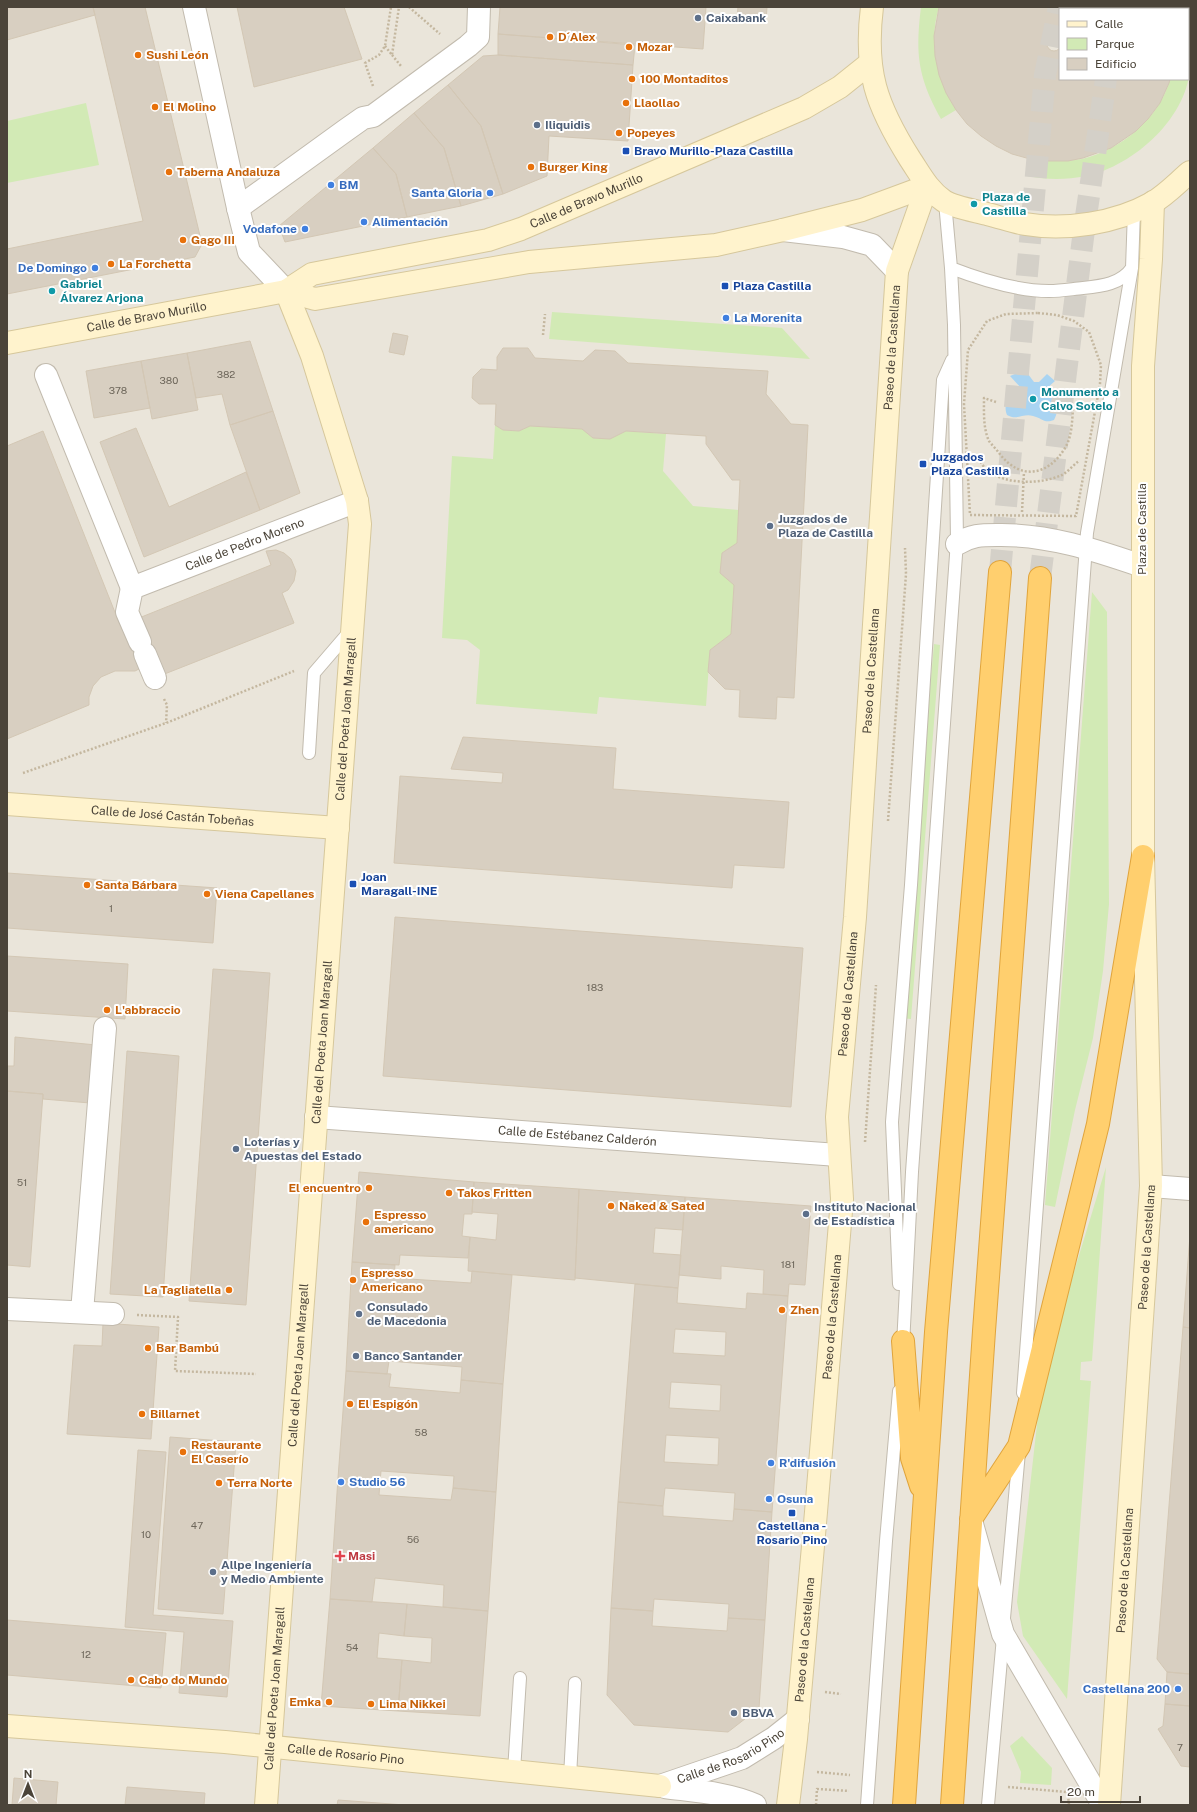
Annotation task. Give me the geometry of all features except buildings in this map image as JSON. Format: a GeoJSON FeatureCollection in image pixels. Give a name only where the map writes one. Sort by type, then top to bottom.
{"type":"FeatureCollection","features":[{"type":"Feature","properties":{"kind":"highway"},"geometry":{"type":"LineString","coordinates":[[904,1805],[936,1332],[1000,572]]}},
{"type":"Feature","properties":{"kind":"highway"},"geometry":{"type":"LineString","coordinates":[[952,1805],[970,1520],[1040,578]]}},
{"type":"Feature","properties":{"kind":"highway"},"geometry":{"type":"LineString","coordinates":[[970,1520],[1020,1446],[1098,1124],[1143,856]]}},
{"type":"Feature","properties":{"kind":"highway"},"geometry":{"type":"LineString","coordinates":[[903,1341],[912,1458],[924,1497]]}},
{"type":"Feature","properties":{"kind":"main road"},"geometry":{"type":"LineString","coordinates":[[872,7],[870,62],[882,110],[927,186],[945,202],[1025,224],[1050,226],[1076,225],[1101,220],[1144,206],[1190,172]]}},
{"type":"Feature","properties":{"kind":"main road","name":"Calle de Bravo Murillo"},"geometry":{"type":"LineString","coordinates":[[7,343],[286,291],[312,274],[488,240],[521,229],[804,108],[840,87],[870,62]]}},
{"type":"Feature","properties":{"kind":"main road","name":"Calle de Bravo Murillo"},"geometry":{"type":"LineString","coordinates":[[286,291],[315,299],[528,262],[716,245],[862,210],[927,186]]}},
{"type":"Feature","properties":{"kind":"main road","name":"Paseo de la Castellana"},"geometry":{"type":"LineString","coordinates":[[788,1805],[798,1719],[842,1200],[838,1155],[837,1117],[855,917],[897,271],[927,186]]}},
{"type":"Feature","properties":{"kind":"main road","name":"Plaza de Castilla"},"geometry":{"type":"LineString","coordinates":[[1143,856],[1143,366],[1151,259],[1144,206]]}},
{"type":"Feature","properties":{"kind":"main road","name":"Calle del Poeta Joan Maragall"},"geometry":{"type":"LineString","coordinates":[[266,1805],[360,524],[357,501],[312,356],[286,291]]}},
{"type":"Feature","properties":{"kind":"main road","name":"Calle de José Castán Tobeñas"},"geometry":{"type":"LineString","coordinates":[[7,804],[338,828]]}},
{"type":"Feature","properties":{"kind":"main road","name":"Paseo de la Castellana"},"geometry":{"type":"LineString","coordinates":[[1109,1805],[1151,1186],[1143,856]]}},
{"type":"Feature","properties":{"kind":"main road","name":"Calle de Rosario Pino"},"geometry":{"type":"LineString","coordinates":[[7,1726],[225,1742],[660,1786]]}},
{"type":"Feature","properties":{"kind":"street"},"geometry":{"type":"LineString","coordinates":[[194,7],[249,252],[286,291]]}},
{"type":"Feature","properties":{"kind":"street"},"geometry":{"type":"LineString","coordinates":[[238,208],[363,118],[368,110],[380,103],[457,38],[464,30],[465,7]]}},
{"type":"Feature","properties":{"kind":"street"},"geometry":{"type":"LineString","coordinates":[[363,118],[373,116],[478,37],[479,7]]}},
{"type":"Feature","properties":{"kind":"street","name":"Calle de Bravo Murillo"},"geometry":{"type":"LineString","coordinates":[[783,230],[843,237],[872,245],[897,271]]}},
{"type":"Feature","properties":{"kind":"street"},"geometry":{"type":"LineString","coordinates":[[46,375],[132,588],[128,612],[155,678]]}},
{"type":"Feature","properties":{"kind":"street","name":"Calle de Pedro Moreno"},"geometry":{"type":"LineString","coordinates":[[132,588],[357,501]]}},
{"type":"Feature","properties":{"kind":"street"},"geometry":{"type":"LineString","coordinates":[[956,544],[967,537],[1020,534],[1061,541],[1142,566]]}},
{"type":"Feature","properties":{"kind":"street"},"geometry":{"type":"LineString","coordinates":[[82,1312],[105,1028]]}},
{"type":"Feature","properties":{"kind":"street","name":"Calle de Estébanez Calderón"},"geometry":{"type":"LineString","coordinates":[[316,1118],[838,1155]]}},
{"type":"Feature","properties":{"kind":"street"},"geometry":{"type":"LineString","coordinates":[[1151,1186],[1190,1189]]}},
{"type":"Feature","properties":{"kind":"street"},"geometry":{"type":"LineString","coordinates":[[7,1309],[114,1314]]}},
{"type":"Feature","properties":{"kind":"street"},"geometry":{"type":"LineString","coordinates":[[970,1520],[1003,1634],[1103,1805]]}},
{"type":"Feature","properties":{"kind":"street","name":"Calle de Rosario Pino"},"geometry":{"type":"LineString","coordinates":[[660,1786],[742,1758],[774,1738],[798,1719]]}},
{"type":"Feature","properties":{"kind":"street","name":"Calle de Rosario Pino"},"geometry":{"type":"LineString","coordinates":[[660,1786],[729,1796],[756,1805]]}},
{"type":"Feature","properties":{"kind":"lane"},"geometry":{"type":"LineString","coordinates":[[867,1805],[886,1540],[903,1341],[912,1164],[956,544],[951,268],[945,202]]}},
{"type":"Feature","properties":{"kind":"lane"},"geometry":{"type":"LineString","coordinates":[[988,1805],[1020,1446],[1087,533],[1106,415],[1144,206]]}},
{"type":"Feature","properties":{"kind":"lane"},"geometry":{"type":"LineString","coordinates":[[951,268],[981,279],[1048,291],[1092,287],[1112,283],[1127,274],[1132,268]]}},
{"type":"Feature","properties":{"kind":"lane"},"geometry":{"type":"LineString","coordinates":[[903,1341],[895,1213],[892,1122],[911,886],[943,380],[953,357]]}},
{"type":"Feature","properties":{"kind":"lane"},"geometry":{"type":"LineString","coordinates":[[309,753],[314,673],[353,627]]}},
{"type":"Feature","properties":{"kind":"lane"},"geometry":{"type":"LineString","coordinates":[[514,1771],[520,1678]]}},
{"type":"Feature","properties":{"kind":"lane"},"geometry":{"type":"LineString","coordinates":[[570,1777],[575,1683]]}},
{"type":"Feature","properties":{"kind":"path"},"geometry":{"type":"LineString","coordinates":[[373,87],[365,62],[379,55],[385,46],[391,7]]}},
{"type":"Feature","properties":{"kind":"path"},"geometry":{"type":"LineString","coordinates":[[392,55],[400,7]]}},
{"type":"Feature","properties":{"kind":"path"},"geometry":{"type":"LineString","coordinates":[[409,7],[440,34]]}},
{"type":"Feature","properties":{"kind":"path"},"geometry":{"type":"LineString","coordinates":[[385,46],[398,61]]}},
{"type":"Feature","properties":{"kind":"path"},"geometry":{"type":"LineString","coordinates":[[1038,313],[1057,315],[1074,321],[1089,332],[1101,365],[1100,384],[1076,516],[970,515],[964,404],[968,350],[986,321],[1006,314],[1038,313]]}},
{"type":"Feature","properties":{"kind":"path"},"geometry":{"type":"LineString","coordinates":[[543,335],[546,314]]}},
{"type":"Feature","properties":{"kind":"path"},"geometry":{"type":"LineString","coordinates":[[996,402],[984,398],[984,424],[990,441],[1005,462],[1024,472],[1039,472],[1046,468],[1053,463],[1066,447],[1071,428],[1073,409]]}},
{"type":"Feature","properties":{"kind":"path"},"geometry":{"type":"LineString","coordinates":[[975,453],[988,472],[1007,479],[1023,482],[1045,481],[1057,477],[1081,459]]}},
{"type":"Feature","properties":{"kind":"path"},"geometry":{"type":"LineString","coordinates":[[1022,509],[1024,472]]}},
{"type":"Feature","properties":{"kind":"path"},"geometry":{"type":"LineString","coordinates":[[23,773],[166,723],[326,659]]}},
{"type":"Feature","properties":{"kind":"path"},"geometry":{"type":"LineString","coordinates":[[166,723],[167,705]]}},
{"type":"Feature","properties":{"kind":"path"},"geometry":{"type":"LineString","coordinates":[[152,1316],[178,1317],[175,1371],[256,1374]]}},
{"type":"Feature","properties":{"kind":"path"},"geometry":{"type":"LineString","coordinates":[[809,1771],[855,1775]]}},
{"type":"Feature","properties":{"kind":"path"},"geometry":{"type":"LineString","coordinates":[[1006,1787],[1065,1792],[1068,1795],[1069,1805]]}},
{"type":"Feature","properties":{"kind":"path"},"geometry":{"type":"LineString","coordinates":[[816,1805],[817,1789],[852,1792]]}},
{"type":"Feature","properties":{"kind":"shaded area"},"geometry":{"type":"Polygon","coordinates":[[[7,7],[1190,7],[1190,1805],[7,1805],[7,7]]]}},
{"type":"Feature","properties":{"kind":"green space"},"geometry":{"type":"Polygon","coordinates":[[[921,7],[939,7],[934,34],[936,60],[939,73],[949,98],[956,110],[941,119],[927,91],[920,65],[918,39],[921,7]]]}},
{"type":"Feature","properties":{"kind":"green space"},"geometry":{"type":"Polygon","coordinates":[[[1170,80],[1188,80],[1180,102],[1170,120],[1156,136],[1140,150],[1122,162],[1086,176],[1056,179],[1027,176],[1030,159],[1069,161],[1097,155],[1111,148],[1137,130],[1148,119],[1158,107],[1170,80]]]}},
{"type":"Feature","properties":{"kind":"green space"},"geometry":{"type":"Polygon","coordinates":[[[86,103],[99,165],[7,183],[7,121],[86,103]]]}},
{"type":"Feature","properties":{"kind":"green space"},"geometry":{"type":"Polygon","coordinates":[[[552,312],[782,328],[810,359],[549,339],[552,312]]]}},
{"type":"Feature","properties":{"kind":"green space"},"geometry":{"type":"Polygon","coordinates":[[[495,425],[503,430],[519,431],[530,426],[582,429],[593,438],[610,439],[626,431],[666,434],[663,471],[693,506],[739,510],[737,543],[722,553],[734,585],[731,634],[710,650],[706,706],[599,697],[597,714],[476,704],[480,650],[467,640],[442,638],[452,456],[493,459],[495,425]]]}},
{"type":"Feature","properties":{"kind":"green space"},"geometry":{"type":"Polygon","coordinates":[[[1092,592],[1107,612],[1109,904],[1103,971],[1093,1038],[1075,1110],[1055,1207],[1045,1205],[1092,592]]]}},
{"type":"Feature","properties":{"kind":"green space"},"geometry":{"type":"Polygon","coordinates":[[[934,644],[940,645],[911,1019],[901,1018],[934,644]]]}},
{"type":"Feature","properties":{"kind":"green space"},"geometry":{"type":"Polygon","coordinates":[[[1106,1167],[1092,1361],[1081,1362],[1080,1380],[1091,1381],[1067,1699],[1023,1636],[1017,1602],[1041,1389],[1055,1334],[1106,1167]]]}},
{"type":"Feature","properties":{"kind":"green space"},"geometry":{"type":"Polygon","coordinates":[[[1022,1736],[1052,1768],[1051,1785],[1020,1783],[1021,1772],[1010,1746],[1022,1736]]]}},
{"type":"Feature","properties":{"kind":"water"},"geometry":{"type":"Polygon","coordinates":[[[1025,370],[1034,382],[1039,382],[1047,374],[1055,381],[1045,390],[1054,400],[1057,407],[1054,420],[1045,421],[1029,415],[1011,417],[1007,415],[1006,406],[1008,399],[1021,388],[1010,376],[1025,370]]]}},
{"type":"Feature","properties":{"kind":"tunnel"},"geometry":{"type":"LineString","coordinates":[[1000,572],[1045,75],[1059,7]]}},
{"type":"Feature","properties":{"kind":"tunnel"},"geometry":{"type":"LineString","coordinates":[[1040,578],[1084,230],[1106,80]]}},
{"type":"Feature","properties":{"kind":"place","name":"Caixabank"},"geometry":{"type":"Point","coordinates":[698,18]}},
{"type":"Feature","properties":{"kind":"place","name":"D´Alex"},"geometry":{"type":"Point","coordinates":[550,37]}},
{"type":"Feature","properties":{"kind":"place","name":"Mozar"},"geometry":{"type":"Point","coordinates":[629,47]}},
{"type":"Feature","properties":{"kind":"place","name":"Sushi León"},"geometry":{"type":"Point","coordinates":[138,55]}},
{"type":"Feature","properties":{"kind":"place","name":"100 Montaditos"},"geometry":{"type":"Point","coordinates":[632,79]}},
{"type":"Feature","properties":{"kind":"place","name":"Llaollao"},"geometry":{"type":"Point","coordinates":[626,103]}},
{"type":"Feature","properties":{"kind":"place","name":"El Molino"},"geometry":{"type":"Point","coordinates":[155,107]}},
{"type":"Feature","properties":{"kind":"place","name":"Iliquidis"},"geometry":{"type":"Point","coordinates":[537,125]}},
{"type":"Feature","properties":{"kind":"place","name":"Popeyes"},"geometry":{"type":"Point","coordinates":[619,133]}},
{"type":"Feature","properties":{"kind":"place","name":"Bravo Murillo-Plaza Castilla"},"geometry":{"type":"Point","coordinates":[626,151]}},
{"type":"Feature","properties":{"kind":"place","name":"Burger King"},"geometry":{"type":"Point","coordinates":[531,167]}},
{"type":"Feature","properties":{"kind":"place","name":"Taberna Andaluza"},"geometry":{"type":"Point","coordinates":[169,172]}},
{"type":"Feature","properties":{"kind":"place","name":"BM"},"geometry":{"type":"Point","coordinates":[331,185]}},
{"type":"Feature","properties":{"kind":"place","name":"Santa Gloria"},"geometry":{"type":"Point","coordinates":[490,193]}},
{"type":"Feature","properties":{"kind":"place","name":"Plaza de Castilla"},"geometry":{"type":"Point","coordinates":[974,204]}},
{"type":"Feature","properties":{"kind":"place","name":"Alimentación"},"geometry":{"type":"Point","coordinates":[364,222]}},
{"type":"Feature","properties":{"kind":"place","name":"Vodafone"},"geometry":{"type":"Point","coordinates":[305,229]}},
{"type":"Feature","properties":{"kind":"place","name":"Gago III"},"geometry":{"type":"Point","coordinates":[183,240]}},
{"type":"Feature","properties":{"kind":"place","name":"La Forchetta"},"geometry":{"type":"Point","coordinates":[111,264]}},
{"type":"Feature","properties":{"kind":"place","name":"De Domingo"},"geometry":{"type":"Point","coordinates":[95,268]}},
{"type":"Feature","properties":{"kind":"place","name":"Plaza Castilla"},"geometry":{"type":"Point","coordinates":[725,286]}},
{"type":"Feature","properties":{"kind":"place","name":"Gabriel Álvarez Arjona"},"geometry":{"type":"Point","coordinates":[52,291]}},
{"type":"Feature","properties":{"kind":"place","name":"La Morenita"},"geometry":{"type":"Point","coordinates":[726,318]}},
{"type":"Feature","properties":{"kind":"place","name":"Monumento a Calvo Sotelo"},"geometry":{"type":"Point","coordinates":[1033,399]}},
{"type":"Feature","properties":{"kind":"place","name":"Juzgados Plaza Castilla"},"geometry":{"type":"Point","coordinates":[923,464]}},
{"type":"Feature","properties":{"kind":"place","name":"Juzgados de Plaza de Castilla"},"geometry":{"type":"Point","coordinates":[770,526]}},
{"type":"Feature","properties":{"kind":"place","name":"Joan Maragall-INE"},"geometry":{"type":"Point","coordinates":[353,884]}},
{"type":"Feature","properties":{"kind":"place","name":"Santa Bárbara"},"geometry":{"type":"Point","coordinates":[87,885]}},
{"type":"Feature","properties":{"kind":"place","name":"Viena Capellanes"},"geometry":{"type":"Point","coordinates":[207,894]}},
{"type":"Feature","properties":{"kind":"place","name":"L'abbraccio"},"geometry":{"type":"Point","coordinates":[107,1010]}},
{"type":"Feature","properties":{"kind":"place","name":"Loterías y Apuestas del Estado"},"geometry":{"type":"Point","coordinates":[236,1149]}},
{"type":"Feature","properties":{"kind":"place","name":"El encuentro"},"geometry":{"type":"Point","coordinates":[369,1188]}},
{"type":"Feature","properties":{"kind":"place","name":"Takos Fritten"},"geometry":{"type":"Point","coordinates":[449,1193]}},
{"type":"Feature","properties":{"kind":"place","name":"Naked & Sated"},"geometry":{"type":"Point","coordinates":[611,1206]}},
{"type":"Feature","properties":{"kind":"place","name":"Instituto Nacional de Estadística"},"geometry":{"type":"Point","coordinates":[806,1214]}},
{"type":"Feature","properties":{"kind":"place","name":"Espresso americano"},"geometry":{"type":"Point","coordinates":[366,1222]}},
{"type":"Feature","properties":{"kind":"place","name":"Espresso Americano"},"geometry":{"type":"Point","coordinates":[353,1280]}},
{"type":"Feature","properties":{"kind":"place","name":"La Tagliatella"},"geometry":{"type":"Point","coordinates":[229,1290]}},
{"type":"Feature","properties":{"kind":"place","name":"Zhen"},"geometry":{"type":"Point","coordinates":[782,1310]}},
{"type":"Feature","properties":{"kind":"place","name":"Consulado de Macedonia"},"geometry":{"type":"Point","coordinates":[359,1314]}},
{"type":"Feature","properties":{"kind":"place","name":"Bar Bambú"},"geometry":{"type":"Point","coordinates":[148,1348]}},
{"type":"Feature","properties":{"kind":"place","name":"Banco Santander"},"geometry":{"type":"Point","coordinates":[356,1356]}},
{"type":"Feature","properties":{"kind":"place","name":"El Espigón"},"geometry":{"type":"Point","coordinates":[350,1404]}},
{"type":"Feature","properties":{"kind":"place","name":"Billarnet"},"geometry":{"type":"Point","coordinates":[142,1414]}},
{"type":"Feature","properties":{"kind":"place","name":"Restaurante El Caserío"},"geometry":{"type":"Point","coordinates":[183,1452]}},
{"type":"Feature","properties":{"kind":"place","name":"R'difusión"},"geometry":{"type":"Point","coordinates":[771,1463]}},
{"type":"Feature","properties":{"kind":"place","name":"Studio 56"},"geometry":{"type":"Point","coordinates":[341,1482]}},
{"type":"Feature","properties":{"kind":"place","name":"Terra Norte"},"geometry":{"type":"Point","coordinates":[219,1483]}},
{"type":"Feature","properties":{"kind":"place","name":"Osuna"},"geometry":{"type":"Point","coordinates":[769,1499]}},
{"type":"Feature","properties":{"kind":"place","name":"Castellana - Rosario Pino"},"geometry":{"type":"Point","coordinates":[792,1513]}},
{"type":"Feature","properties":{"kind":"place","name":"Masi"},"geometry":{"type":"Point","coordinates":[340,1556]}},
{"type":"Feature","properties":{"kind":"place","name":"Allpe Ingeniería y Medio Ambiente"},"geometry":{"type":"Point","coordinates":[213,1572]}},
{"type":"Feature","properties":{"kind":"place","name":"Cabo do Mundo"},"geometry":{"type":"Point","coordinates":[131,1680]}},
{"type":"Feature","properties":{"kind":"place","name":"Castellana 200"},"geometry":{"type":"Point","coordinates":[1178,1689]}},
{"type":"Feature","properties":{"kind":"place","name":"Emka"},"geometry":{"type":"Point","coordinates":[329,1702]}},
{"type":"Feature","properties":{"kind":"place","name":"Lima Nikkei"},"geometry":{"type":"Point","coordinates":[371,1704]}},
{"type":"Feature","properties":{"kind":"place","name":"BBVA"},"geometry":{"type":"Point","coordinates":[734,1713]}}]}
